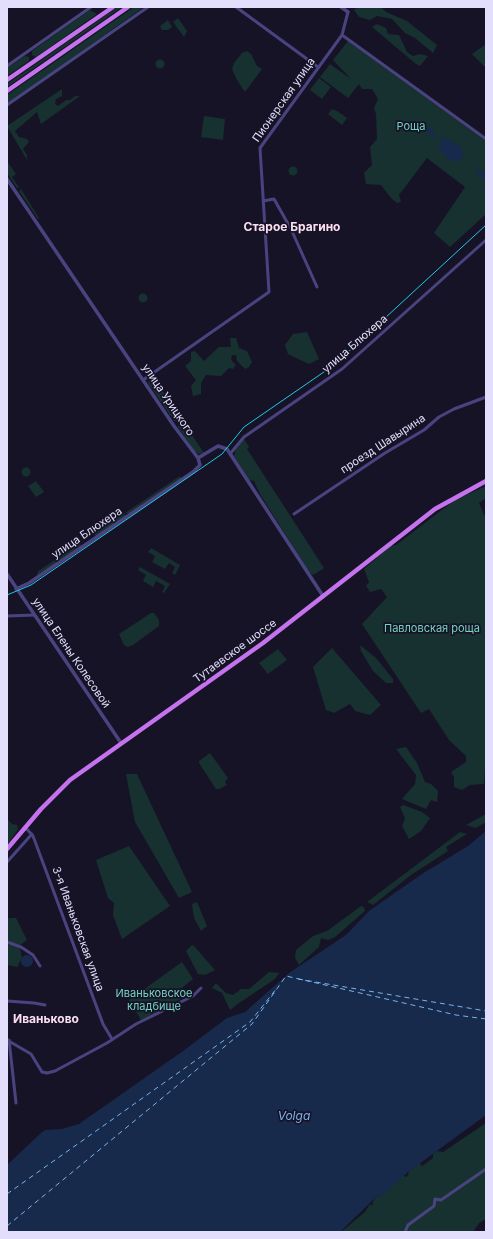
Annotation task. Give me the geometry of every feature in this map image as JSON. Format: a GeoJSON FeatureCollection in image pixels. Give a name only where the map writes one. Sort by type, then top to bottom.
{"type":"FeatureCollection","features":[{"type":"Feature","properties":{"kind":"main road"},"geometry":{"type":"LineString","coordinates":[[7,80],[113,7]]}},
{"type":"Feature","properties":{"kind":"main road"},"geometry":{"type":"LineString","coordinates":[[7,91],[128,7]]}},
{"type":"Feature","properties":{"kind":"main road","name":"Тутаевское шоссе"},"geometry":{"type":"LineString","coordinates":[[7,849],[60,788],[263,643],[435,509],[486,481]]}},
{"type":"Feature","properties":{"kind":"street"},"geometry":{"type":"LineString","coordinates":[[7,66],[91,7]]}},
{"type":"Feature","properties":{"kind":"street"},"geometry":{"type":"LineString","coordinates":[[7,105],[148,7]]}},
{"type":"Feature","properties":{"kind":"street"},"geometry":{"type":"LineString","coordinates":[[236,7],[318,67]]}},
{"type":"Feature","properties":{"kind":"street"},"geometry":{"type":"LineString","coordinates":[[340,7],[348,12]]}},
{"type":"Feature","properties":{"kind":"street","name":"Пионерская улица"},"geometry":{"type":"LineString","coordinates":[[143,380],[268,292],[260,148],[342,35],[348,12]]}},
{"type":"Feature","properties":{"kind":"street"},"geometry":{"type":"LineString","coordinates":[[342,35],[486,139]]}},
{"type":"Feature","properties":{"kind":"street","name":"улица Урицкого"},"geometry":{"type":"LineString","coordinates":[[7,179],[143,380],[198,458]]}},
{"type":"Feature","properties":{"kind":"street"},"geometry":{"type":"LineString","coordinates":[[263,201],[274,199],[291,229],[317,287]]}},
{"type":"Feature","properties":{"kind":"street","name":"улица Блюхера"},"geometry":{"type":"LineString","coordinates":[[230,454],[244,438],[342,369],[486,240]]}},
{"type":"Feature","properties":{"kind":"street","name":"проезд Шавырина"},"geometry":{"type":"LineString","coordinates":[[294,514],[384,453],[424,430],[439,417],[454,409],[486,397]]}},
{"type":"Feature","properties":{"kind":"street"},"geometry":{"type":"LineString","coordinates":[[198,458],[218,446],[225,448],[323,596]]}},
{"type":"Feature","properties":{"kind":"street","name":"улица Блюхера"},"geometry":{"type":"LineString","coordinates":[[16,589],[29,583],[193,472],[200,465],[198,458]]}},
{"type":"Feature","properties":{"kind":"street","name":"улица Елены Колесовой"},"geometry":{"type":"LineString","coordinates":[[7,574],[122,743]]}},
{"type":"Feature","properties":{"kind":"street"},"geometry":{"type":"LineString","coordinates":[[7,616],[34,615]]}},
{"type":"Feature","properties":{"kind":"street","name":"3-я Иваньковская улица"},"geometry":{"type":"LineString","coordinates":[[25,827],[32,834],[103,1024],[112,1039]]}},
{"type":"Feature","properties":{"kind":"street"},"geometry":{"type":"LineString","coordinates":[[7,862],[32,834]]}},
{"type":"Feature","properties":{"kind":"street"},"geometry":{"type":"LineString","coordinates":[[7,942],[21,947],[33,955],[40,966]]}},
{"type":"Feature","properties":{"kind":"street"},"geometry":{"type":"LineString","coordinates":[[8,1040],[31,1054],[42,1072],[47,1073],[55,1071],[141,1021],[193,996],[201,988]]}},
{"type":"Feature","properties":{"kind":"street"},"geometry":{"type":"LineString","coordinates":[[7,1001],[34,1002],[45,1005]]}},
{"type":"Feature","properties":{"kind":"street"},"geometry":{"type":"LineString","coordinates":[[8,1040],[16,1103]]}},
{"type":"Feature","properties":{"kind":"street"},"geometry":{"type":"LineString","coordinates":[[405,1232],[408,1225],[434,1206],[435,1199],[441,1200],[486,1169]]}},
{"type":"Feature","properties":{"kind":"green space"},"geometry":{"type":"Polygon","coordinates":[[[118,7],[122,7],[7,87],[7,84],[118,7]]]}},
{"type":"Feature","properties":{"kind":"green space"},"geometry":{"type":"Polygon","coordinates":[[[134,7],[144,7],[7,104],[7,95],[134,7]]]}},
{"type":"Feature","properties":{"kind":"green space"},"geometry":{"type":"Polygon","coordinates":[[[358,7],[381,7],[386,12],[407,21],[437,45],[433,53],[415,38],[405,33],[392,19],[377,16],[370,20],[359,17],[354,10],[358,7]]]}},
{"type":"Feature","properties":{"kind":"green space"},"geometry":{"type":"Polygon","coordinates":[[[90,10],[97,14],[36,57],[32,55],[32,51],[90,10]]]}},
{"type":"Feature","properties":{"kind":"green space"},"geometry":{"type":"Polygon","coordinates":[[[178,18],[187,31],[184,37],[173,22],[178,18]]]}},
{"type":"Feature","properties":{"kind":"green space"},"geometry":{"type":"Polygon","coordinates":[[[168,20],[172,27],[168,30],[162,30],[160,26],[168,20]]]}},
{"type":"Feature","properties":{"kind":"green space"},"geometry":{"type":"Polygon","coordinates":[[[377,24],[386,28],[388,34],[399,35],[407,52],[413,56],[420,54],[428,56],[420,66],[416,64],[372,27],[377,24]]]}},
{"type":"Feature","properties":{"kind":"green space","name":"Роща"},"geometry":{"type":"Polygon","coordinates":[[[348,41],[486,141],[486,214],[450,247],[434,233],[465,187],[427,158],[399,195],[401,202],[397,203],[391,198],[381,185],[366,184],[364,173],[372,165],[370,147],[377,139],[376,114],[374,108],[378,99],[372,89],[362,89],[359,84],[348,98],[320,77],[330,64],[351,79],[333,60],[348,41]]]}},
{"type":"Feature","properties":{"kind":"green space"},"geometry":{"type":"Polygon","coordinates":[[[486,44],[486,68],[472,54],[486,44]]]}},
{"type":"Feature","properties":{"kind":"green space"},"geometry":{"type":"Polygon","coordinates":[[[247,51],[251,54],[257,66],[262,69],[245,92],[232,69],[234,63],[242,53],[247,51]]]}},
{"type":"Feature","properties":{"kind":"green space"},"geometry":{"type":"Polygon","coordinates":[[[25,56],[29,57],[29,61],[7,76],[7,68],[25,56]]]}},
{"type":"Feature","properties":{"kind":"green space"},"geometry":{"type":"Polygon","coordinates":[[[160,59],[165,64],[160,69],[155,64],[160,59]]]}},
{"type":"Feature","properties":{"kind":"green space"},"geometry":{"type":"Polygon","coordinates":[[[319,78],[331,87],[322,99],[310,90],[319,78]]]}},
{"type":"Feature","properties":{"kind":"green space"},"geometry":{"type":"Polygon","coordinates":[[[62,89],[62,96],[56,99],[55,104],[58,106],[66,100],[70,100],[75,96],[80,96],[41,124],[37,112],[15,131],[19,137],[27,139],[29,142],[23,149],[27,155],[27,160],[7,126],[62,89]]]}},
{"type":"Feature","properties":{"kind":"green space"},"geometry":{"type":"Polygon","coordinates":[[[332,109],[347,118],[342,125],[328,114],[332,109]]]}},
{"type":"Feature","properties":{"kind":"green space"},"geometry":{"type":"Polygon","coordinates":[[[204,116],[225,119],[223,140],[201,137],[204,116]]]}},
{"type":"Feature","properties":{"kind":"green space"},"geometry":{"type":"Polygon","coordinates":[[[7,161],[16,174],[12,177],[19,187],[17,188],[7,173],[7,161]]]}},
{"type":"Feature","properties":{"kind":"green space"},"geometry":{"type":"Polygon","coordinates":[[[293,166],[298,171],[293,176],[288,171],[293,166]]]}},
{"type":"Feature","properties":{"kind":"green space"},"geometry":{"type":"Polygon","coordinates":[[[21,189],[39,218],[38,219],[19,191],[21,189]]]}},
{"type":"Feature","properties":{"kind":"green space"},"geometry":{"type":"Polygon","coordinates":[[[141,294],[145,294],[147,298],[145,302],[141,302],[139,300],[139,296],[141,294]]]}},
{"type":"Feature","properties":{"kind":"green space"},"geometry":{"type":"Polygon","coordinates":[[[307,332],[319,359],[309,364],[288,354],[285,345],[293,334],[307,332]]]}},
{"type":"Feature","properties":{"kind":"green space"},"geometry":{"type":"Polygon","coordinates":[[[230,338],[236,338],[239,348],[247,351],[252,362],[249,367],[245,369],[237,361],[236,355],[232,355],[231,360],[236,365],[233,369],[229,368],[221,376],[206,375],[201,383],[201,394],[193,396],[191,386],[196,380],[185,366],[191,361],[191,352],[195,351],[204,361],[219,347],[231,347],[230,338]]]}},
{"type":"Feature","properties":{"kind":"green space"},"geometry":{"type":"Polygon","coordinates":[[[152,375],[182,420],[174,421],[148,383],[152,375]]]}},
{"type":"Feature","properties":{"kind":"green space"},"geometry":{"type":"Polygon","coordinates":[[[183,422],[204,453],[199,454],[194,451],[178,427],[179,424],[183,422]]]}},
{"type":"Feature","properties":{"kind":"green space"},"geometry":{"type":"Polygon","coordinates":[[[244,439],[249,447],[247,449],[324,568],[315,574],[313,575],[309,572],[260,494],[254,481],[249,480],[234,456],[236,449],[244,439]]]}},
{"type":"Feature","properties":{"kind":"green space"},"geometry":{"type":"Polygon","coordinates":[[[26,467],[31,472],[26,477],[21,472],[26,467]]]}},
{"type":"Feature","properties":{"kind":"green space"},"geometry":{"type":"Polygon","coordinates":[[[180,476],[181,478],[129,514],[125,513],[180,476]]]}},
{"type":"Feature","properties":{"kind":"green space"},"geometry":{"type":"Polygon","coordinates":[[[36,481],[44,492],[36,497],[28,486],[36,481]]]}},
{"type":"Feature","properties":{"kind":"green space","name":"Павловская роща"},"geometry":{"type":"Polygon","coordinates":[[[486,486],[486,498],[479,503],[486,519],[486,768],[485,766],[484,784],[470,785],[462,790],[454,787],[454,777],[451,772],[466,762],[466,756],[449,740],[429,709],[421,713],[362,624],[387,597],[381,589],[370,592],[366,586],[369,582],[364,569],[390,546],[396,545],[455,500],[486,486]]]}},
{"type":"Feature","properties":{"kind":"green space"},"geometry":{"type":"Polygon","coordinates":[[[118,508],[122,513],[93,532],[90,527],[118,508]]]}},
{"type":"Feature","properties":{"kind":"green space"},"geometry":{"type":"Polygon","coordinates":[[[124,513],[126,516],[96,537],[94,534],[124,513]]]}},
{"type":"Feature","properties":{"kind":"green space"},"geometry":{"type":"Polygon","coordinates":[[[80,544],[81,546],[37,576],[38,571],[80,544]]]}},
{"type":"Feature","properties":{"kind":"green space"},"geometry":{"type":"Polygon","coordinates":[[[151,548],[180,565],[175,575],[172,573],[175,567],[169,563],[165,569],[152,562],[155,556],[148,552],[151,548]]]}},
{"type":"Feature","properties":{"kind":"green space"},"geometry":{"type":"Polygon","coordinates":[[[140,567],[170,584],[164,593],[162,592],[165,586],[156,581],[153,587],[143,581],[146,575],[138,570],[140,567]]]}},
{"type":"Feature","properties":{"kind":"green space"},"geometry":{"type":"Polygon","coordinates":[[[151,613],[154,613],[159,620],[159,626],[133,645],[127,647],[124,645],[119,634],[151,613]]]}},
{"type":"Feature","properties":{"kind":"green space"},"geometry":{"type":"Polygon","coordinates":[[[360,645],[376,658],[393,679],[393,683],[386,683],[373,671],[361,651],[360,645]]]}},
{"type":"Feature","properties":{"kind":"green space"},"geometry":{"type":"Polygon","coordinates":[[[332,648],[381,705],[370,715],[355,711],[350,704],[334,713],[326,710],[313,667],[332,648]]]}},
{"type":"Feature","properties":{"kind":"green space"},"geometry":{"type":"Polygon","coordinates":[[[278,649],[287,660],[268,674],[259,663],[278,649]]]}},
{"type":"Feature","properties":{"kind":"green space"},"geometry":{"type":"Polygon","coordinates":[[[406,747],[417,763],[425,782],[431,784],[438,791],[437,802],[431,800],[426,809],[402,799],[415,784],[416,775],[396,749],[406,747]]]}},
{"type":"Feature","properties":{"kind":"green space"},"geometry":{"type":"Polygon","coordinates":[[[210,753],[228,778],[225,782],[227,785],[219,789],[216,789],[199,763],[199,761],[210,753]]]}},
{"type":"Feature","properties":{"kind":"green space"},"geometry":{"type":"Polygon","coordinates":[[[126,774],[137,774],[192,892],[179,898],[135,822],[126,774]]]}},
{"type":"Feature","properties":{"kind":"green space"},"geometry":{"type":"Polygon","coordinates":[[[403,805],[422,812],[430,818],[421,831],[409,839],[402,826],[405,818],[400,807],[403,805]]]}},
{"type":"Feature","properties":{"kind":"green space"},"geometry":{"type":"Polygon","coordinates":[[[486,814],[486,822],[476,828],[466,825],[486,814]]]}},
{"type":"Feature","properties":{"kind":"green space"},"geometry":{"type":"Polygon","coordinates":[[[7,819],[12,824],[17,825],[18,829],[7,845],[7,819]]]}},
{"type":"Feature","properties":{"kind":"green space"},"geometry":{"type":"Polygon","coordinates":[[[460,832],[467,834],[446,847],[448,851],[411,875],[373,905],[367,902],[460,832]]]}},
{"type":"Feature","properties":{"kind":"green space"},"geometry":{"type":"Polygon","coordinates":[[[129,846],[170,906],[122,939],[113,915],[114,903],[108,898],[96,860],[129,846]]]}},
{"type":"Feature","properties":{"kind":"green space"},"geometry":{"type":"Polygon","coordinates":[[[197,902],[207,926],[201,931],[194,918],[192,904],[197,902]]]}},
{"type":"Feature","properties":{"kind":"green space"},"geometry":{"type":"Polygon","coordinates":[[[361,906],[364,907],[365,911],[335,937],[328,940],[321,938],[319,947],[299,965],[295,958],[296,950],[313,936],[327,931],[361,906]]]}},
{"type":"Feature","properties":{"kind":"green space"},"geometry":{"type":"Polygon","coordinates":[[[16,918],[27,940],[20,945],[7,941],[7,919],[16,918]]]}},
{"type":"Feature","properties":{"kind":"green space"},"geometry":{"type":"Polygon","coordinates":[[[7,944],[20,948],[22,958],[17,967],[7,965],[7,944]]]}},
{"type":"Feature","properties":{"kind":"green space"},"geometry":{"type":"Polygon","coordinates":[[[192,945],[215,970],[205,975],[198,974],[186,951],[192,945]]]}},
{"type":"Feature","properties":{"kind":"green space","name":"Иваньковское кладбище"},"geometry":{"type":"Polygon","coordinates":[[[182,962],[193,979],[177,992],[181,999],[168,1005],[169,1008],[141,1020],[129,1000],[182,962]]]}},
{"type":"Feature","properties":{"kind":"green space"},"geometry":{"type":"Polygon","coordinates":[[[269,972],[279,973],[275,979],[230,1010],[222,993],[212,988],[216,983],[226,993],[233,995],[241,989],[249,989],[269,972]]]}},
{"type":"Feature","properties":{"kind":"green space"},"geometry":{"type":"Polygon","coordinates":[[[486,1123],[486,1219],[479,1223],[473,1232],[341,1232],[365,1212],[370,1204],[372,1206],[375,1198],[385,1193],[403,1175],[406,1177],[409,1174],[408,1172],[420,1163],[422,1166],[433,1158],[433,1154],[437,1151],[443,1152],[486,1123]]]}},
{"type":"Feature","properties":{"kind":"water"},"geometry":{"type":"Polygon","coordinates":[[[414,121],[427,126],[436,134],[436,137],[420,128],[414,121]]]}},
{"type":"Feature","properties":{"kind":"water"},"geometry":{"type":"Polygon","coordinates":[[[444,137],[462,148],[463,154],[461,159],[456,162],[450,160],[439,149],[439,142],[444,137]]]}},
{"type":"Feature","properties":{"kind":"water"},"geometry":{"type":"Polygon","coordinates":[[[473,168],[486,174],[486,179],[480,177],[473,168]]]}},
{"type":"Feature","properties":{"kind":"water","name":"Volga"},"geometry":{"type":"Polygon","coordinates":[[[486,831],[486,1115],[408,1172],[385,1193],[375,1198],[340,1232],[7,1232],[7,1165],[41,1133],[45,1130],[62,1129],[79,1124],[183,1051],[227,1018],[245,1012],[289,973],[346,935],[369,911],[422,874],[468,846],[486,831]]]}},
{"type":"Feature","properties":{"kind":"water"},"geometry":{"type":"Polygon","coordinates":[[[25,955],[29,955],[33,961],[29,967],[25,967],[21,963],[21,959],[25,955]]]}},
{"type":"Feature","properties":{"kind":"ferry route"},"geometry":{"type":"LineString","coordinates":[[7,1226],[252,1024],[286,976],[456,1015],[486,1019]]}},
{"type":"Feature","properties":{"kind":"ferry route"},"geometry":{"type":"LineString","coordinates":[[298,979],[486,1011]]}},
{"type":"Feature","properties":{"kind":"ferry route"},"geometry":{"type":"LineString","coordinates":[[7,1194],[250,1022],[277,988]]}},
{"type":"Feature","properties":{"kind":"tram line"},"geometry":{"type":"LineString","coordinates":[[7,595],[31,585],[222,454],[244,427],[334,365],[486,225]]}},
{"type":"Feature","properties":{"kind":"district","name":"Старое Брагино"},"geometry":{"type":"Point","coordinates":[292,227]}},
{"type":"Feature","properties":{"kind":"district","name":"Иваньково"},"geometry":{"type":"Point","coordinates":[46,1019]}}]}
